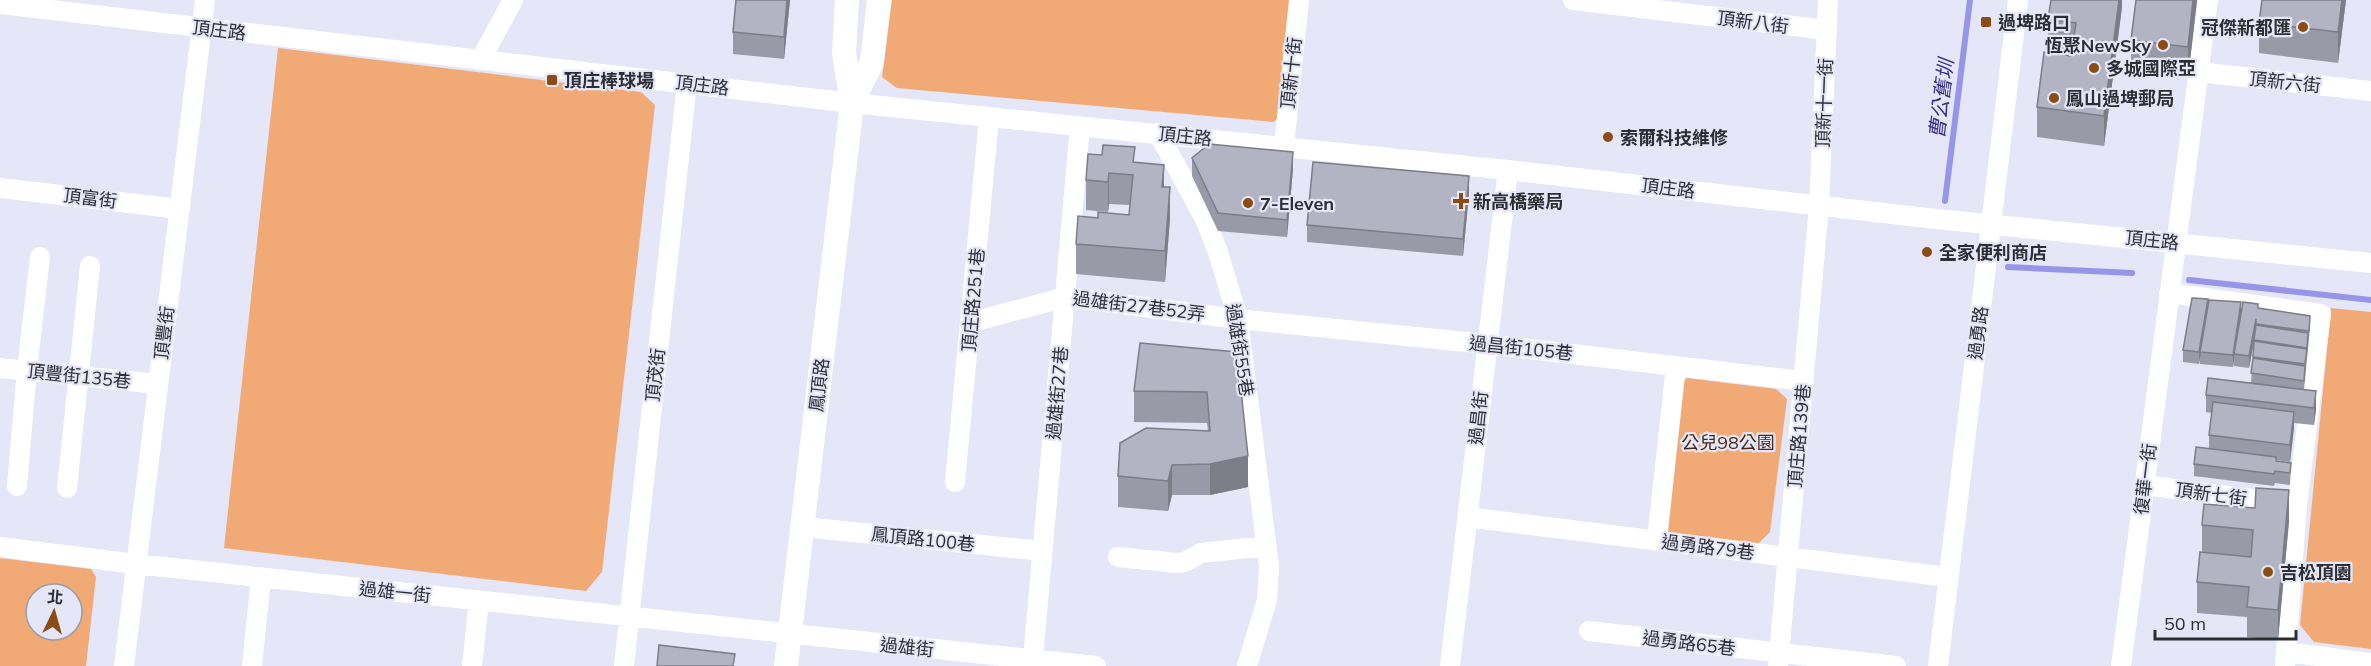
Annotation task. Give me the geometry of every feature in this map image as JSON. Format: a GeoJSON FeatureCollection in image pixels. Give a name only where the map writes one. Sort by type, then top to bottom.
{"type":"FeatureCollection","features":[{"type":"Feature","properties":{"kind":"main road","name":"鳳頂路"},"geometry":{"type":"LineString","coordinates":[[786,666],[852,103],[844,53],[847,0]]}},
{"type":"Feature","properties":{"kind":"main road","name":"鳳頂路"},"geometry":{"type":"LineString","coordinates":[[852,103],[872,62],[879,0]]}},
{"type":"Feature","properties":{"kind":"street","name":"頂豐街"},"geometry":{"type":"LineString","coordinates":[[124,666],[205,0]]}},
{"type":"Feature","properties":{"kind":"street"},"geometry":{"type":"LineString","coordinates":[[481,59],[513,0]]}},
{"type":"Feature","properties":{"kind":"street","name":"頂新十街"},"geometry":{"type":"LineString","coordinates":[[1284,146],[1299,0]]}},
{"type":"Feature","properties":{"kind":"street","name":"頂新八街"},"geometry":{"type":"LineString","coordinates":[[1573,0],[1827,30]]}},
{"type":"Feature","properties":{"kind":"street","name":"頂新十一街"},"geometry":{"type":"LineString","coordinates":[[1819,206],[1828,0]]}},
{"type":"Feature","properties":{"kind":"street","name":"過勇路"},"geometry":{"type":"LineString","coordinates":[[1938,666],[2018,0]]}},
{"type":"Feature","properties":{"kind":"street","name":"復華一街"},"geometry":{"type":"LineString","coordinates":[[2121,666],[2208,0]]}},
{"type":"Feature","properties":{"kind":"street","name":"頂庄路"},"geometry":{"type":"LineString","coordinates":[[0,4],[989,118],[1284,146],[1819,206],[2371,263]]}},
{"type":"Feature","properties":{"kind":"street","name":"頂新六街"},"geometry":{"type":"LineString","coordinates":[[2198,72],[2371,91]]}},
{"type":"Feature","properties":{"kind":"street","name":"頂茂街"},"geometry":{"type":"LineString","coordinates":[[624,666],[687,83]]}},
{"type":"Feature","properties":{"kind":"street","name":"頂庄路251巷"},"geometry":{"type":"LineString","coordinates":[[955,482],[972,322],[989,118]]}},
{"type":"Feature","properties":{"kind":"street","name":"過雄街27巷"},"geometry":{"type":"LineString","coordinates":[[1033,660],[1080,126]]}},
{"type":"Feature","properties":{"kind":"street","name":"過雄街55巷"},"geometry":{"type":"LineString","coordinates":[[1158,133],[1205,219],[1218,252],[1238,319],[1269,584],[1267,600],[1247,666]]}},
{"type":"Feature","properties":{"kind":"street","name":"過昌街"},"geometry":{"type":"LineString","coordinates":[[1450,666],[1508,170]]}},
{"type":"Feature","properties":{"kind":"street","name":"頂富街"},"geometry":{"type":"LineString","coordinates":[[0,188],[180,209]]}},
{"type":"Feature","properties":{"kind":"street","name":"頂庄路139巷"},"geometry":{"type":"LineString","coordinates":[[1779,660],[1819,206]]}},
{"type":"Feature","properties":{"kind":"street"},"geometry":{"type":"LineString","coordinates":[[17,486],[40,257]]}},
{"type":"Feature","properties":{"kind":"street"},"geometry":{"type":"LineString","coordinates":[[67,488],[90,266]]}},
{"type":"Feature","properties":{"kind":"street"},"geometry":{"type":"LineString","coordinates":[[2169,293],[2321,314],[2297,505],[2286,659],[2371,663]]}},
{"type":"Feature","properties":{"kind":"street","name":"過雄街27巷52弄"},"geometry":{"type":"LineString","coordinates":[[972,322],[1066,297],[1238,319]]}},
{"type":"Feature","properties":{"kind":"street","name":"過昌街105巷"},"geometry":{"type":"LineString","coordinates":[[1238,319],[1486,344],[1804,381]]}},
{"type":"Feature","properties":{"kind":"street"},"geometry":{"type":"LineString","coordinates":[[1657,540],[1676,366]]}},
{"type":"Feature","properties":{"kind":"street","name":"頂豐街135巷"},"geometry":{"type":"LineString","coordinates":[[0,368],[158,384]]}},
{"type":"Feature","properties":{"kind":"street","name":"頂新七街"},"geometry":{"type":"LineString","coordinates":[[2144,484],[2297,505]]}},
{"type":"Feature","properties":{"kind":"street","name":"過勇路79巷"},"geometry":{"type":"LineString","coordinates":[[1467,517],[1948,577]]}},
{"type":"Feature","properties":{"kind":"street","name":"鳳頂路100巷"},"geometry":{"type":"LineString","coordinates":[[802,527],[1043,551]]}},
{"type":"Feature","properties":{"kind":"street"},"geometry":{"type":"LineString","coordinates":[[1118,557],[1177,563],[1201,554],[1266,546]]}},
{"type":"Feature","properties":{"kind":"street","name":"過雄一街"},"geometry":{"type":"LineString","coordinates":[[0,547],[136,564],[789,635]]}},
{"type":"Feature","properties":{"kind":"street"},"geometry":{"type":"LineString","coordinates":[[252,666],[261,577]]}},
{"type":"Feature","properties":{"kind":"street"},"geometry":{"type":"LineString","coordinates":[[472,666],[479,601]]}},
{"type":"Feature","properties":{"kind":"street","name":"過勇路65巷"},"geometry":{"type":"LineString","coordinates":[[1589,631],[1779,660],[1896,666]]}},
{"type":"Feature","properties":{"kind":"street","name":"過雄街"},"geometry":{"type":"LineString","coordinates":[[789,635],[1096,666]]}},
{"type":"Feature","properties":{"kind":"green space"},"geometry":{"type":"Polygon","coordinates":[[[892,0],[1296,0],[1285,110],[1274,122],[897,88],[882,77],[892,0]]]}},
{"type":"Feature","properties":{"kind":"green space"},"geometry":{"type":"Polygon","coordinates":[[[278,48],[641,92],[655,105],[602,572],[586,591],[224,548],[278,48]]]}},
{"type":"Feature","properties":{"kind":"green space"},"geometry":{"type":"Polygon","coordinates":[[[2331,308],[2371,312],[2371,649],[2314,642],[2300,625],[2331,308]]]}},
{"type":"Feature","properties":{"kind":"green space","name":"公兒98公園"},"geometry":{"type":"Polygon","coordinates":[[[1687,378],[1776,389],[1787,399],[1770,532],[1757,545],[1669,535],[1666,527],[1680,384],[1687,378]]]}},
{"type":"Feature","properties":{"kind":"green space"},"geometry":{"type":"Polygon","coordinates":[[[0,558],[91,569],[96,577],[86,666],[0,666],[0,558]]]}},
{"type":"Feature","properties":{"kind":"building"},"geometry":{"type":"Polygon","coordinates":[[[736,0],[787,0],[784,37],[733,32],[736,0]]]}},
{"type":"Feature","properties":{"kind":"building","name":"多城國際亞"},"geometry":{"type":"Polygon","coordinates":[[[2051,0],[2119,0],[2104,116],[2037,107],[2044,52],[2071,56],[2076,23],[2048,19],[2051,0]]]}},
{"type":"Feature","properties":{"kind":"building"},"geometry":{"type":"Polygon","coordinates":[[[2136,0],[2193,0],[2188,47],[2131,40],[2136,0]]]}},
{"type":"Feature","properties":{"kind":"building"},"geometry":{"type":"Polygon","coordinates":[[[2262,0],[2342,0],[2338,32],[2259,23],[2262,0]]]}},
{"type":"Feature","properties":{"kind":"building","name":"7-Eleven"},"geometry":{"type":"Polygon","coordinates":[[[1209,144],[1293,152],[1287,220],[1218,213],[1192,158],[1209,144]]]}},
{"type":"Feature","properties":{"kind":"building"},"geometry":{"type":"Polygon","coordinates":[[[1103,145],[1135,147],[1133,162],[1164,165],[1162,187],[1170,187],[1165,251],[1076,244],[1078,216],[1098,218],[1098,212],[1129,215],[1133,175],[1109,173],[1108,182],[1086,180],[1088,154],[1102,155],[1103,145]]]}},
{"type":"Feature","properties":{"kind":"building"},"geometry":{"type":"Polygon","coordinates":[[[1313,162],[1469,176],[1463,239],[1307,225],[1313,162]]]}},
{"type":"Feature","properties":{"kind":"building"},"geometry":{"type":"Polygon","coordinates":[[[2192,298],[2208,299],[2199,352],[2183,350],[2192,298]]]}},
{"type":"Feature","properties":{"kind":"building"},"geometry":{"type":"Polygon","coordinates":[[[2209,300],[2241,302],[2233,355],[2200,352],[2209,300]]]}},
{"type":"Feature","properties":{"kind":"building"},"geometry":{"type":"Polygon","coordinates":[[[2243,302],[2258,304],[2258,308],[2310,316],[2309,331],[2256,324],[2256,319],[2249,356],[2234,354],[2243,302]]]}},
{"type":"Feature","properties":{"kind":"building"},"geometry":{"type":"Polygon","coordinates":[[[2256,325],[2308,333],[2307,348],[2254,340],[2256,325]]]}},
{"type":"Feature","properties":{"kind":"building"},"geometry":{"type":"Polygon","coordinates":[[[2254,341],[2307,349],[2305,364],[2253,357],[2254,341]]]}},
{"type":"Feature","properties":{"kind":"building"},"geometry":{"type":"Polygon","coordinates":[[[1140,343],[1237,352],[1248,456],[1210,464],[1172,465],[1168,481],[1118,476],[1120,443],[1146,428],[1210,431],[1207,392],[1134,391],[1140,343]]]}},
{"type":"Feature","properties":{"kind":"building"},"geometry":{"type":"Polygon","coordinates":[[[2253,358],[2305,366],[2304,381],[2251,373],[2253,358]]]}},
{"type":"Feature","properties":{"kind":"building"},"geometry":{"type":"Polygon","coordinates":[[[2208,378],[2316,391],[2314,408],[2206,395],[2208,378]]]}},
{"type":"Feature","properties":{"kind":"building"},"geometry":{"type":"Polygon","coordinates":[[[2213,402],[2294,412],[2290,445],[2209,435],[2213,402]]]}},
{"type":"Feature","properties":{"kind":"building"},"geometry":{"type":"Polygon","coordinates":[[[2196,447],[2276,457],[2276,461],[2291,463],[2290,473],[2275,471],[2274,474],[2194,464],[2196,447]]]}},
{"type":"Feature","properties":{"kind":"building"},"geometry":{"type":"Polygon","coordinates":[[[2256,488],[2289,490],[2278,610],[2247,607],[2249,587],[2197,582],[2200,552],[2251,557],[2253,530],[2202,525],[2204,504],[2255,508],[2256,488]]]}},
{"type":"Feature","properties":{"kind":"building"},"geometry":{"type":"Polygon","coordinates":[[[659,645],[735,654],[733,666],[657,666],[659,645]]]}},
{"type":"Feature","properties":{"kind":"waterway","name":"曹公舊圳"},"geometry":{"type":"LineString","coordinates":[[1945,201],[1970,0]]}},
{"type":"Feature","properties":{"kind":"waterway","name":"曹公舊圳"},"geometry":{"type":"LineString","coordinates":[[2008,267],[2132,273]]}},
{"type":"Feature","properties":{"kind":"waterway","name":"曹公舊圳"},"geometry":{"type":"LineString","coordinates":[[2189,280],[2371,300]]}},
{"type":"Feature","properties":{"kind":"place","name":"過埤路口"},"geometry":{"type":"Point","coordinates":[1986,22]}},
{"type":"Feature","properties":{"kind":"place","name":"冠傑新都匯"},"geometry":{"type":"Point","coordinates":[2303,27]}},
{"type":"Feature","properties":{"kind":"place","name":"恆聚NewSky"},"geometry":{"type":"Point","coordinates":[2163,45]}},
{"type":"Feature","properties":{"kind":"place","name":"多城國際亞"},"geometry":{"type":"Point","coordinates":[2094,68]}},
{"type":"Feature","properties":{"kind":"place","name":"頂庄棒球場"},"geometry":{"type":"Point","coordinates":[552,80]}},
{"type":"Feature","properties":{"kind":"place","name":"鳳山過埤郵局"},"geometry":{"type":"Point","coordinates":[2054,98]}},
{"type":"Feature","properties":{"kind":"place","name":"索爾科技維修"},"geometry":{"type":"Point","coordinates":[1608,137]}},
{"type":"Feature","properties":{"kind":"place","name":"新高橋藥局"},"geometry":{"type":"Point","coordinates":[1461,201]}},
{"type":"Feature","properties":{"kind":"place","name":"7-Eleven"},"geometry":{"type":"Point","coordinates":[1248,203]}},
{"type":"Feature","properties":{"kind":"place","name":"全家便利商店"},"geometry":{"type":"Point","coordinates":[1927,252]}},
{"type":"Feature","properties":{"kind":"place","name":"吉松頂園"},"geometry":{"type":"Point","coordinates":[2268,572]}}]}
